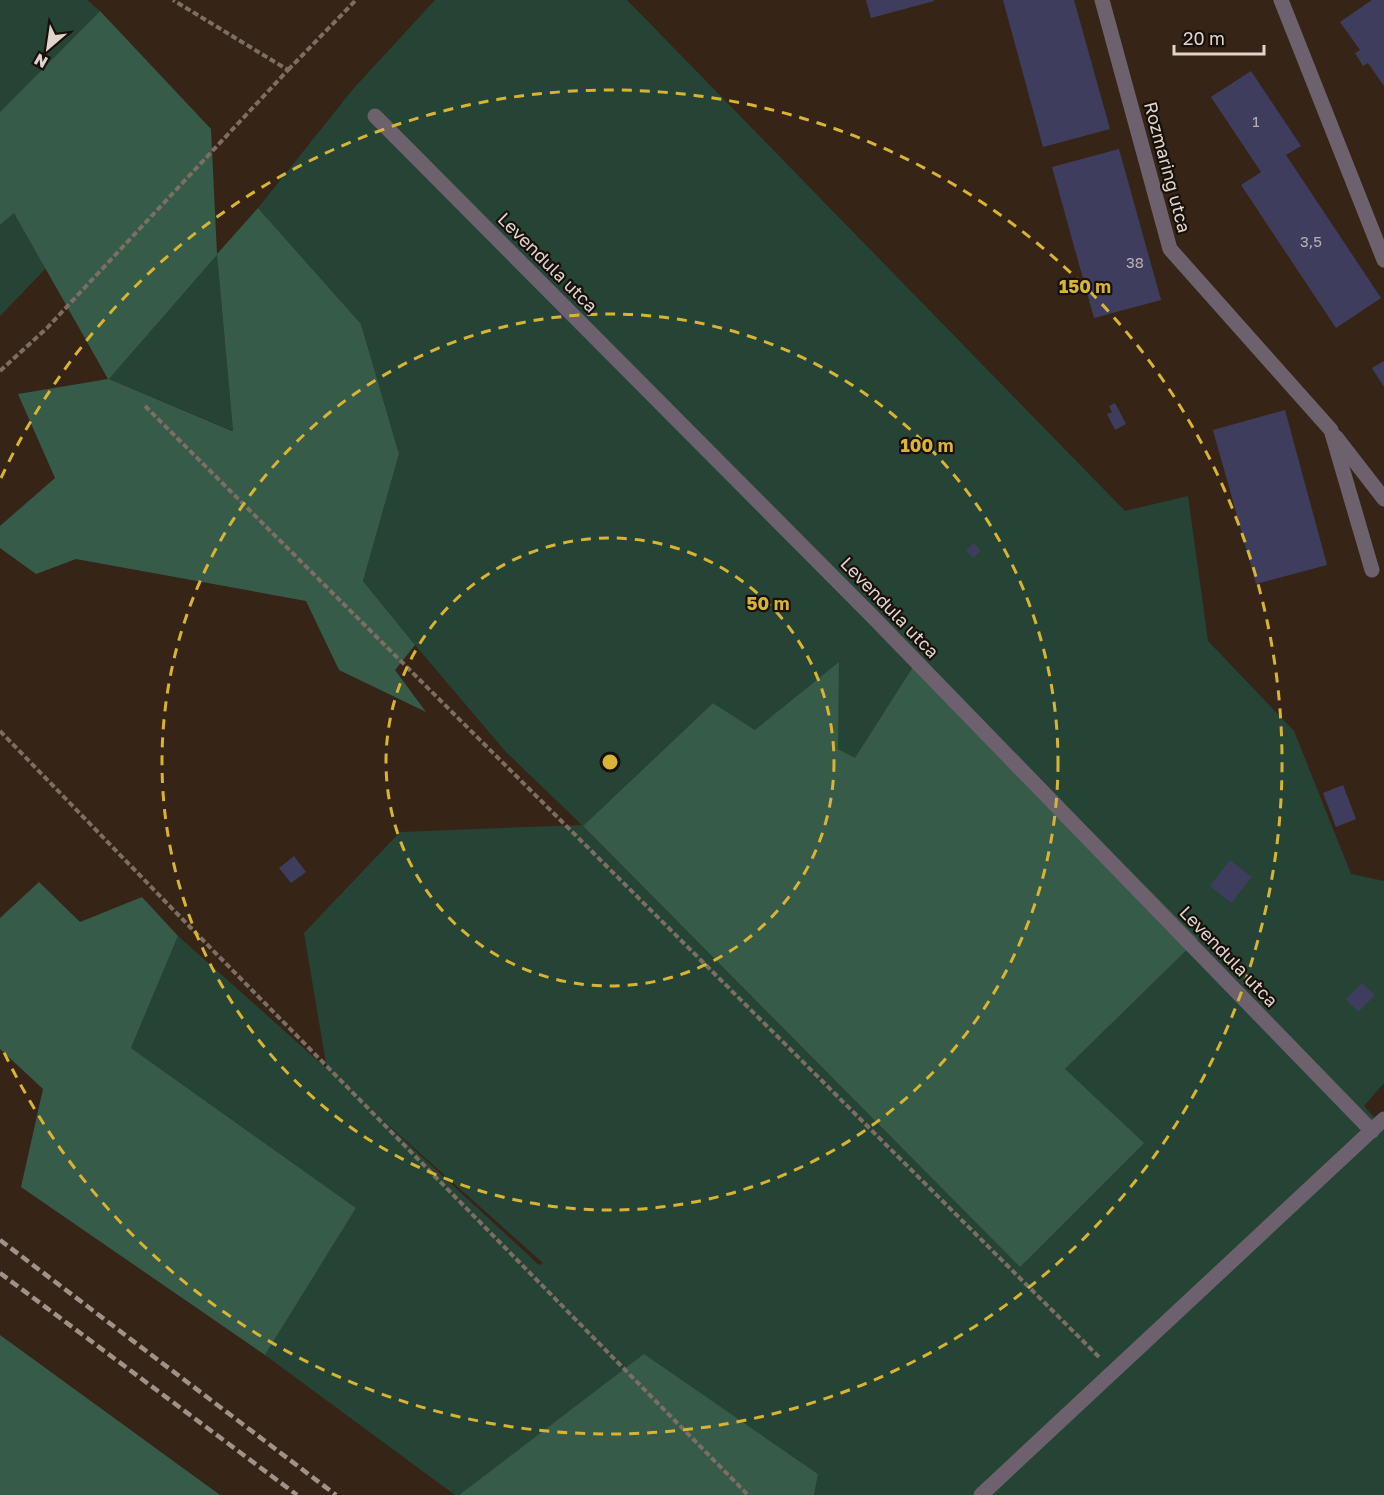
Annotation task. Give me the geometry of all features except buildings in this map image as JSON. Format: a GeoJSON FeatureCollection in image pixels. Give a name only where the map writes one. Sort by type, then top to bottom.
{"type":"FeatureCollection","features":[{"type":"Feature","properties":{"kind":"street","name":"Rozmaring utca"},"geometry":{"type":"LineString","coordinates":[[1102,0],[1170,249],[1331,430],[1384,499]]}},
{"type":"Feature","properties":{"kind":"street"},"geometry":{"type":"LineString","coordinates":[[1281,0],[1384,260]]}},
{"type":"Feature","properties":{"kind":"street","name":"Levendula utca"},"geometry":{"type":"LineString","coordinates":[[375,116],[871,615],[1372,1131]]}},
{"type":"Feature","properties":{"kind":"street","name":"Rozmaring utca"},"geometry":{"type":"LineString","coordinates":[[1331,430],[1372,570]]}},
{"type":"Feature","properties":{"kind":"street"},"geometry":{"type":"LineString","coordinates":[[981,1495],[1384,1119]]}},
{"type":"Feature","properties":{"kind":"path"},"geometry":{"type":"LineString","coordinates":[[174,0],[288,70]]}},
{"type":"Feature","properties":{"kind":"path"},"geometry":{"type":"LineString","coordinates":[[0,371],[47,328],[356,0]]}},
{"type":"Feature","properties":{"kind":"path"},"geometry":{"type":"LineString","coordinates":[[145,406],[1106,1364]]}},
{"type":"Feature","properties":{"kind":"path"},"geometry":{"type":"LineString","coordinates":[[0,731],[189,927],[748,1495]]}},
{"type":"Feature","properties":{"kind":"green space"},"geometry":{"type":"Polygon","coordinates":[[[0,0],[87,0],[100,11],[0,112],[0,0]]]}},
{"type":"Feature","properties":{"kind":"green space"},"geometry":{"type":"Polygon","coordinates":[[[435,0],[627,0],[1125,511],[1188,496],[1208,641],[1294,731],[1351,874],[1384,881],[1384,1083],[1364,1106],[1384,1128],[1384,1495],[814,1495],[818,1474],[644,1355],[459,1495],[455,1495],[265,1355],[356,1208],[131,1048],[178,936],[327,1069],[304,933],[400,832],[582,825],[506,752],[363,581],[399,454],[361,324],[258,208],[354,88],[435,0]],[[918,658],[855,759],[838,749],[755,730],[713,703],[583,826],[1020,1267],[1065,1069],[1198,939],[918,658]],[[366,1105],[539,1265],[543,1263],[366,1105]]]}},
{"type":"Feature","properties":{"kind":"green space"},"geometry":{"type":"Polygon","coordinates":[[[100,11],[211,129],[217,254],[258,208],[361,324],[399,454],[363,581],[415,645],[395,670],[426,712],[339,670],[306,601],[76,559],[36,574],[0,548],[0,526],[55,478],[18,394],[108,379],[14,213],[0,225],[0,112],[100,11]],[[217,255],[109,379],[233,431],[217,255]]]}},
{"type":"Feature","properties":{"kind":"green space"},"geometry":{"type":"Polygon","coordinates":[[[14,212],[46,268],[0,316],[0,225],[14,212]]]}},
{"type":"Feature","properties":{"kind":"green space"},"geometry":{"type":"Polygon","coordinates":[[[217,255],[233,431],[109,379],[217,255]]]}},
{"type":"Feature","properties":{"kind":"green space"},"geometry":{"type":"Polygon","coordinates":[[[919,657],[1198,939],[1065,1069],[1144,1143],[1020,1267],[583,826],[713,703],[755,730],[839,662],[838,749],[855,758],[919,657]]]}},
{"type":"Feature","properties":{"kind":"green space"},"geometry":{"type":"Polygon","coordinates":[[[39,882],[80,922],[142,897],[178,936],[131,1048],[356,1208],[265,1355],[21,1187],[43,1089],[0,1049],[0,918],[39,882]]]}},
{"type":"Feature","properties":{"kind":"green space"},"geometry":{"type":"Polygon","coordinates":[[[0,1335],[220,1495],[0,1495],[0,1335]]]}},
{"type":"Feature","properties":{"kind":"green space"},"geometry":{"type":"Polygon","coordinates":[[[644,1354],[818,1474],[814,1495],[459,1495],[644,1354]]]}},
{"type":"Feature","properties":{"kind":"railway"},"geometry":{"type":"LineString","coordinates":[[0,1240],[336,1495]]}},
{"type":"Feature","properties":{"kind":"railway"},"geometry":{"type":"LineString","coordinates":[[0,1273],[297,1495]]}}]}
